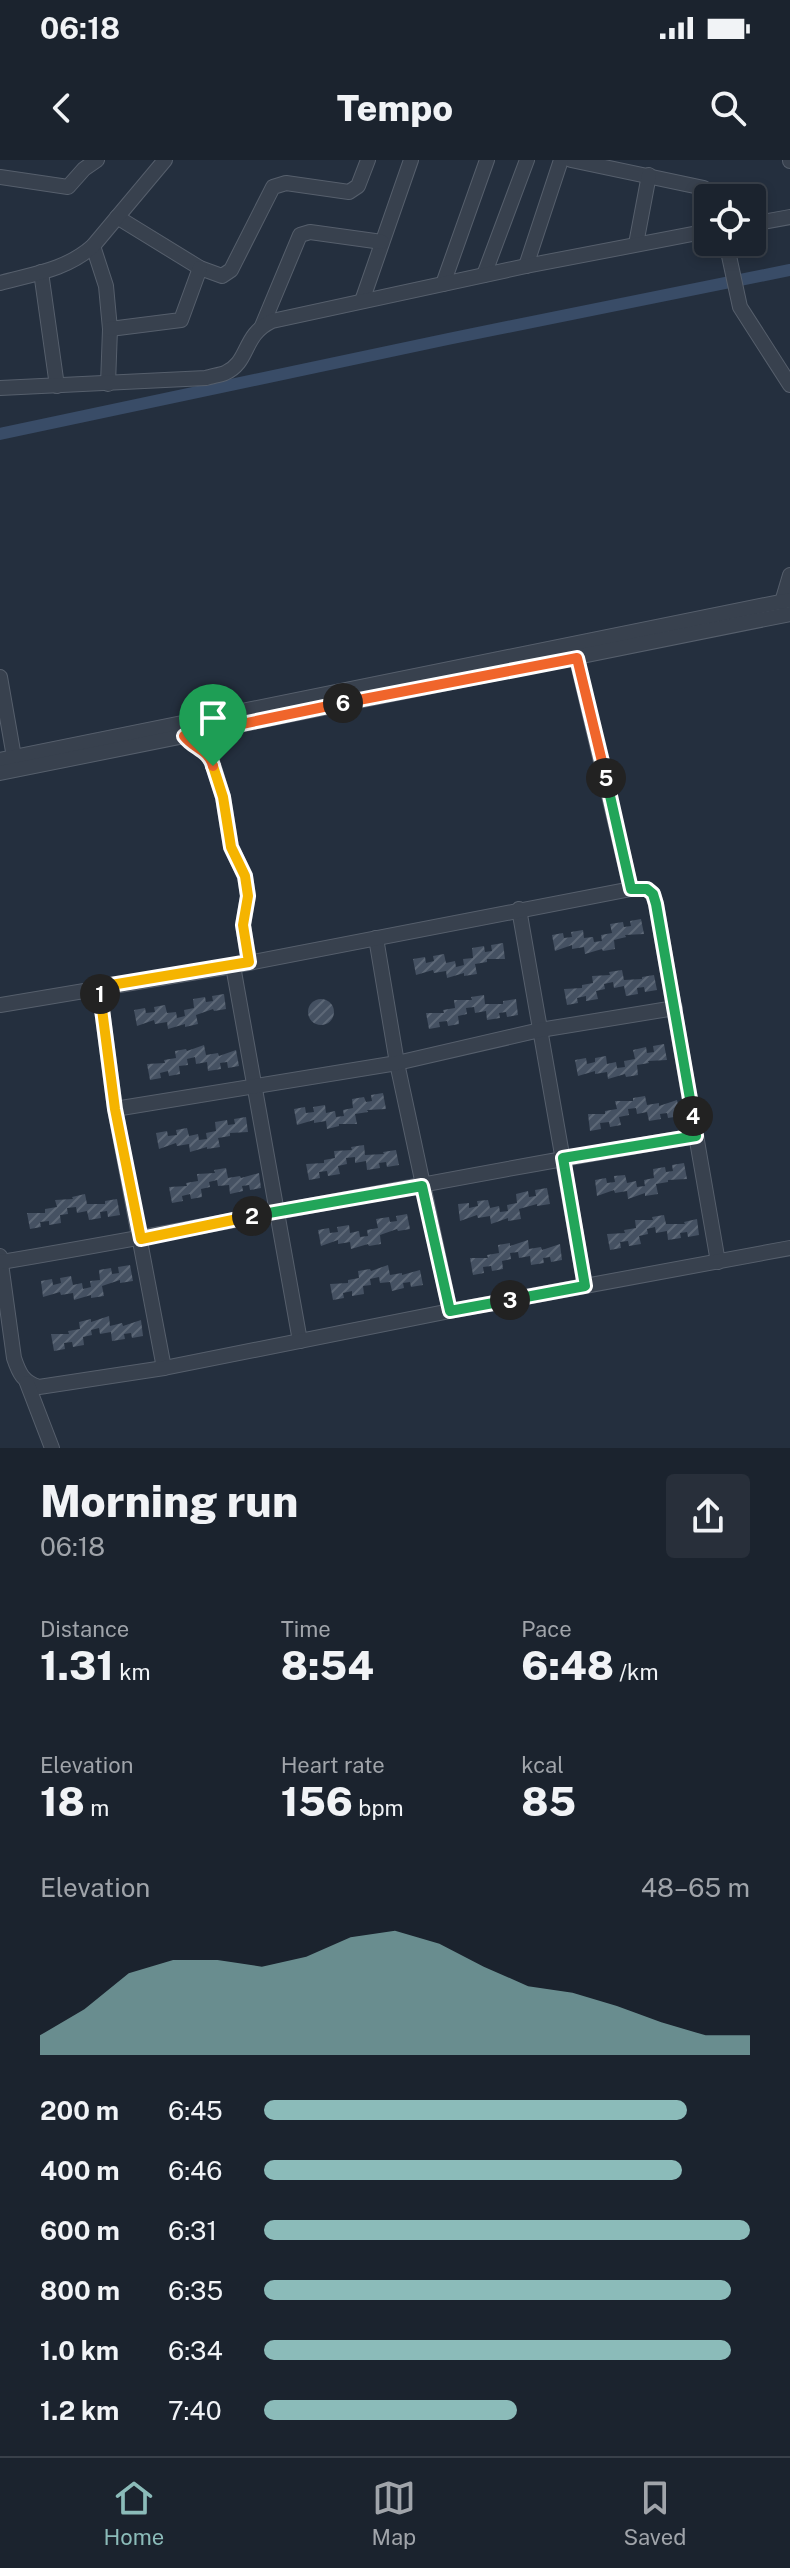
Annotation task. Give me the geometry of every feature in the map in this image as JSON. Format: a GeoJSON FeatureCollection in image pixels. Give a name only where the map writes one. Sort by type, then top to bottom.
{"type":"FeatureCollection","features":[{"type":"Feature","properties":{"kind":"street"},"geometry":{"type":"LineString","coordinates":[[0,177],[68,187],[97,160]]}},
{"type":"Feature","properties":{"kind":"street"},"geometry":{"type":"LineString","coordinates":[[0,283],[78,259],[93,246],[165,160]]}},
{"type":"Feature","properties":{"kind":"street"},"geometry":{"type":"LineString","coordinates":[[117,217],[200,268],[222,276],[231,270],[277,184],[349,192],[358,186],[368,160]]}},
{"type":"Feature","properties":{"kind":"street"},"geometry":{"type":"LineString","coordinates":[[362,301],[411,160]]}},
{"type":"Feature","properties":{"kind":"street"},"geometry":{"type":"LineString","coordinates":[[443,284],[487,160]]}},
{"type":"Feature","properties":{"kind":"street"},"geometry":{"type":"LineString","coordinates":[[484,275],[527,160]]}},
{"type":"Feature","properties":{"kind":"street"},"geometry":{"type":"LineString","coordinates":[[526,266],[561,160]]}},
{"type":"Feature","properties":{"kind":"street"},"geometry":{"type":"LineString","coordinates":[[571,160],[625,165],[649,175],[694,186]]}},
{"type":"Feature","properties":{"kind":"street"},"geometry":{"type":"LineString","coordinates":[[636,244],[649,175]]}},
{"type":"Feature","properties":{"kind":"street"},"geometry":{"type":"LineString","coordinates":[[766,221],[790,217]]}},
{"type":"Feature","properties":{"kind":"street"},"geometry":{"type":"LineString","coordinates":[[262,326],[300,235],[310,232],[382,242]]}},
{"type":"Feature","properties":{"kind":"street"},"geometry":{"type":"LineString","coordinates":[[0,388],[206,378],[226,373],[240,361],[254,333],[272,321],[694,234]]}},
{"type":"Feature","properties":{"kind":"street"},"geometry":{"type":"LineString","coordinates":[[93,246],[106,286],[110,329],[108,384]]}},
{"type":"Feature","properties":{"kind":"street"},"geometry":{"type":"LineString","coordinates":[[730,256],[740,307],[790,385]]}},
{"type":"Feature","properties":{"kind":"street"},"geometry":{"type":"LineString","coordinates":[[110,329],[181,320],[200,268]]}},
{"type":"Feature","properties":{"kind":"street"},"geometry":{"type":"LineString","coordinates":[[41,272],[57,386]]}},
{"type":"Feature","properties":{"kind":"street"},"geometry":{"type":"LineString","coordinates":[[0,773],[787,605],[790,575]]}},
{"type":"Feature","properties":{"kind":"street"},"geometry":{"type":"LineString","coordinates":[[0,677],[7,758],[575,650]]}},
{"type":"Feature","properties":{"kind":"street"},"geometry":{"type":"LineString","coordinates":[[575,650],[631,889]]}},
{"type":"Feature","properties":{"kind":"street"},"geometry":{"type":"LineString","coordinates":[[184,736],[190,744],[208,753],[223,797],[231,847],[245,876],[248,896],[243,925],[249,962]]}},
{"type":"Feature","properties":{"kind":"street"},"geometry":{"type":"LineString","coordinates":[[0,1005],[233,966],[519,909],[631,889],[647,889],[653,894],[675,1008],[718,1262]]}},
{"type":"Feature","properties":{"kind":"street"},"geometry":{"type":"LineString","coordinates":[[519,909],[585,1286]]}},
{"type":"Feature","properties":{"kind":"street"},"geometry":{"type":"LineString","coordinates":[[376,938],[397,1063],[450,1311]]}},
{"type":"Feature","properties":{"kind":"street"},"geometry":{"type":"LineString","coordinates":[[233,966],[300,1341]]}},
{"type":"Feature","properties":{"kind":"street"},"geometry":{"type":"LineString","coordinates":[[99,987],[115,1109],[164,1368]]}},
{"type":"Feature","properties":{"kind":"street"},"geometry":{"type":"LineString","coordinates":[[115,1109],[397,1063],[540,1030],[675,1008]]}},
{"type":"Feature","properties":{"kind":"street"},"geometry":{"type":"LineString","coordinates":[[52,1448],[14,1358],[0,1259],[141,1239],[276,1211],[696,1136]]}},
{"type":"Feature","properties":{"kind":"street"},"geometry":{"type":"LineString","coordinates":[[27,1383],[39,1387],[164,1368],[790,1248]]}},
{"type":"Feature","properties":{"kind":"building"},"geometry":{"type":"Polygon","coordinates":[[[641,919],[644,934],[625,935],[614,940],[615,949],[585,954],[584,947],[572,949],[572,945],[555,951],[552,935],[563,933],[564,938],[572,937],[571,932],[583,930],[584,938],[593,937],[594,942],[602,941],[601,935],[612,933],[610,924],[623,922],[624,927],[631,926],[630,921],[641,919]]]}},
{"type":"Feature","properties":{"kind":"building"},"geometry":{"type":"Polygon","coordinates":[[[503,943],[505,959],[487,959],[487,962],[475,964],[477,974],[464,976],[464,973],[447,978],[446,971],[434,973],[433,970],[416,975],[413,959],[425,957],[426,963],[434,961],[433,956],[444,954],[446,963],[455,961],[456,967],[464,965],[463,959],[473,958],[472,948],[484,946],[485,952],[492,951],[491,945],[503,943]]]}},
{"type":"Feature","properties":{"kind":"building"},"geometry":{"type":"Polygon","coordinates":[[[622,970],[624,980],[654,975],[657,990],[645,992],[644,987],[637,988],[638,994],[626,996],[624,986],[614,988],[613,982],[604,984],[605,989],[596,991],[598,999],[586,1001],[586,996],[577,998],[578,1003],[567,1005],[564,989],[582,988],[582,985],[593,983],[592,976],[610,975],[609,972],[622,970]]]}},
{"type":"Feature","properties":{"kind":"building"},"geometry":{"type":"Polygon","coordinates":[[[224,994],[226,1009],[213,1009],[196,1015],[198,1024],[168,1029],[167,1022],[155,1024],[154,1020],[137,1026],[134,1010],[145,1008],[146,1013],[155,1012],[154,1007],[165,1005],[167,1013],[176,1012],[177,1018],[185,1016],[184,1010],[194,1008],[193,999],[205,997],[206,1002],[213,1001],[212,996],[224,994]]]}},
{"type":"Feature","properties":{"kind":"building"},"geometry":{"type":"Polygon","coordinates":[[[484,995],[485,1004],[503,1004],[503,1001],[516,999],[518,1015],[507,1017],[506,1012],[499,1013],[500,1018],[487,1020],[486,1011],[475,1013],[474,1007],[466,1008],[467,1014],[458,1016],[459,1024],[448,1026],[447,1021],[439,1022],[440,1027],[429,1029],[426,1013],[444,1013],[443,1010],[455,1008],[454,1000],[472,1000],[471,997],[484,995]]]}},
{"type":"Feature","properties":{"kind":"building"},"geometry":{"type":"Polygon","coordinates":[[[321,999],[330,1003],[334,1012],[330,1021],[321,1025],[312,1021],[308,1012],[312,1003],[321,999]]]}},
{"type":"Feature","properties":{"kind":"building"},"geometry":{"type":"Polygon","coordinates":[[[664,1044],[667,1060],[637,1065],[638,1075],[626,1077],[625,1074],[608,1079],[607,1072],[595,1074],[595,1071],[578,1076],[575,1060],[586,1058],[587,1064],[595,1062],[595,1058],[606,1056],[607,1064],[616,1062],[617,1068],[625,1067],[624,1061],[635,1059],[633,1050],[646,1047],[647,1053],[654,1052],[653,1046],[664,1044]]]}},
{"type":"Feature","properties":{"kind":"building"},"geometry":{"type":"Polygon","coordinates":[[[204,1045],[206,1055],[218,1053],[219,1056],[236,1050],[239,1066],[228,1068],[227,1062],[220,1063],[221,1069],[208,1071],[207,1062],[196,1064],[195,1057],[187,1059],[188,1065],[179,1066],[180,1074],[169,1076],[168,1071],[160,1073],[161,1078],[150,1080],[147,1064],[165,1063],[164,1060],[176,1058],[175,1051],[187,1051],[204,1045]]]}},
{"type":"Feature","properties":{"kind":"building"},"geometry":{"type":"Polygon","coordinates":[[[383,1093],[386,1109],[355,1114],[357,1124],[339,1124],[327,1129],[326,1121],[314,1123],[314,1120],[297,1125],[294,1109],[305,1107],[306,1113],[314,1112],[313,1107],[325,1105],[326,1113],[335,1111],[336,1117],[344,1116],[343,1110],[353,1108],[352,1099],[364,1097],[366,1102],[372,1101],[371,1095],[383,1093]]]}},
{"type":"Feature","properties":{"kind":"building"},"geometry":{"type":"Polygon","coordinates":[[[645,1096],[647,1105],[659,1103],[659,1106],[677,1100],[680,1116],[668,1118],[667,1113],[660,1114],[661,1119],[649,1121],[647,1112],[637,1114],[636,1108],[628,1109],[629,1115],[619,1117],[621,1125],[610,1127],[609,1122],[600,1123],[601,1129],[590,1131],[588,1114],[605,1114],[605,1111],[617,1109],[615,1101],[633,1101],[633,1098],[645,1096]]]}},
{"type":"Feature","properties":{"kind":"building"},"geometry":{"type":"Polygon","coordinates":[[[246,1117],[248,1132],[230,1133],[230,1136],[218,1138],[220,1147],[190,1152],[189,1144],[177,1146],[176,1143],[159,1149],[156,1133],[167,1131],[168,1136],[177,1135],[176,1130],[187,1128],[189,1136],[198,1134],[199,1140],[207,1139],[206,1133],[216,1131],[215,1122],[227,1120],[228,1125],[235,1124],[234,1119],[246,1117]]]}},
{"type":"Feature","properties":{"kind":"building"},"geometry":{"type":"Polygon","coordinates":[[[364,1145],[365,1155],[396,1150],[399,1165],[387,1167],[386,1162],[379,1163],[380,1168],[367,1170],[366,1161],[355,1163],[355,1157],[346,1158],[347,1164],[338,1166],[340,1174],[328,1176],[327,1171],[319,1172],[320,1178],[309,1180],[306,1164],[324,1163],[324,1160],[335,1158],[334,1151],[352,1150],[351,1147],[364,1145]]]}},
{"type":"Feature","properties":{"kind":"building"},"geometry":{"type":"Polygon","coordinates":[[[684,1163],[687,1179],[656,1184],[658,1194],[645,1196],[645,1193],[628,1199],[627,1191],[615,1193],[614,1190],[597,1196],[595,1180],[606,1178],[607,1183],[615,1182],[614,1176],[625,1175],[627,1183],[636,1181],[637,1187],[645,1186],[644,1180],[654,1178],[653,1169],[665,1167],[666,1172],[673,1171],[672,1165],[684,1163]]]}},
{"type":"Feature","properties":{"kind":"building"},"geometry":{"type":"Polygon","coordinates":[[[226,1168],[228,1178],[259,1173],[261,1188],[250,1190],[249,1185],[242,1186],[243,1191],[230,1194],[229,1185],[218,1186],[217,1180],[209,1182],[210,1187],[201,1189],[202,1197],[191,1199],[190,1194],[182,1196],[183,1201],[172,1203],[169,1187],[187,1186],[186,1183],[198,1181],[197,1174],[215,1173],[214,1170],[226,1168]]]}},
{"type":"Feature","properties":{"kind":"building"},"geometry":{"type":"Polygon","coordinates":[[[547,1188],[550,1204],[519,1209],[521,1219],[508,1221],[508,1218],[491,1224],[490,1216],[478,1218],[477,1215],[460,1221],[458,1204],[469,1203],[469,1208],[478,1206],[477,1201],[488,1200],[490,1208],[499,1206],[500,1212],[508,1211],[507,1205],[517,1203],[516,1194],[528,1191],[529,1197],[536,1196],[535,1190],[547,1188]]]}},
{"type":"Feature","properties":{"kind":"building"},"geometry":{"type":"Polygon","coordinates":[[[85,1194],[87,1204],[105,1204],[105,1201],[117,1199],[120,1215],[108,1217],[107,1211],[100,1212],[101,1218],[89,1220],[87,1211],[77,1213],[76,1207],[67,1208],[68,1214],[60,1215],[61,1223],[49,1225],[49,1221],[40,1222],[41,1227],[30,1229],[27,1213],[45,1213],[45,1209],[57,1207],[55,1200],[73,1199],[85,1194]]]}},
{"type":"Feature","properties":{"kind":"building"},"geometry":{"type":"Polygon","coordinates":[[[407,1214],[410,1229],[397,1229],[380,1235],[381,1244],[351,1249],[350,1242],[338,1244],[338,1240],[321,1246],[318,1230],[329,1228],[330,1233],[338,1232],[337,1227],[349,1225],[350,1233],[359,1231],[360,1237],[368,1236],[367,1230],[378,1228],[376,1219],[389,1217],[390,1222],[397,1221],[396,1216],[407,1214]]]}},
{"type":"Feature","properties":{"kind":"building"},"geometry":{"type":"Polygon","coordinates":[[[664,1215],[666,1224],[685,1224],[697,1219],[699,1235],[688,1237],[687,1232],[680,1233],[681,1238],[668,1240],[667,1231],[656,1233],[655,1227],[647,1229],[648,1234],[639,1236],[641,1244],[629,1246],[628,1241],[620,1242],[621,1248],[610,1250],[607,1234],[625,1233],[624,1230],[636,1228],[635,1220],[653,1220],[652,1217],[664,1215]]]}},
{"type":"Feature","properties":{"kind":"building"},"geometry":{"type":"Polygon","coordinates":[[[528,1240],[529,1249],[541,1247],[542,1250],[560,1244],[562,1260],[551,1262],[550,1257],[543,1258],[544,1263],[531,1265],[530,1256],[519,1258],[518,1252],[510,1253],[511,1259],[502,1261],[503,1269],[492,1271],[491,1266],[483,1267],[484,1273],[473,1275],[470,1258],[488,1258],[487,1255],[499,1253],[498,1245],[510,1243],[510,1246],[528,1240]]]}},
{"type":"Feature","properties":{"kind":"building"},"geometry":{"type":"Polygon","coordinates":[[[130,1265],[133,1281],[120,1283],[120,1280],[102,1286],[104,1296],[91,1298],[91,1295],[74,1300],[73,1293],[61,1295],[60,1292],[43,1297],[41,1281],[52,1279],[53,1285],[61,1283],[60,1278],[71,1276],[73,1285],[82,1283],[83,1289],[91,1287],[90,1281],[100,1280],[99,1270],[111,1268],[112,1274],[119,1273],[118,1267],[130,1265]]]}},
{"type":"Feature","properties":{"kind":"building"},"geometry":{"type":"Polygon","coordinates":[[[388,1265],[390,1275],[420,1270],[423,1285],[411,1287],[410,1282],[403,1283],[404,1288],[392,1291],[390,1282],[380,1283],[379,1277],[370,1279],[371,1285],[363,1286],[364,1294],[352,1296],[352,1291],[343,1293],[344,1298],[333,1300],[330,1284],[348,1283],[348,1280],[359,1278],[358,1271],[371,1271],[388,1265]]]}},
{"type":"Feature","properties":{"kind":"building"},"geometry":{"type":"Polygon","coordinates":[[[109,1316],[110,1326],[122,1323],[123,1326],[141,1320],[143,1336],[132,1338],[131,1333],[124,1334],[125,1339],[112,1341],[111,1332],[100,1334],[99,1328],[91,1330],[92,1335],[83,1337],[84,1345],[73,1347],[72,1342],[64,1343],[65,1349],[54,1351],[51,1334],[69,1334],[68,1331],[80,1329],[79,1322],[109,1316]]]}},
{"type":"Feature","properties":{"kind":"waterway"},"geometry":{"type":"LineString","coordinates":[[0,434],[790,270]]}},
{"type":"Feature","properties":{"kind":"route"},"geometry":{"type":"LineString","coordinates":[[577,658],[631,889],[647,889],[653,894],[656,904],[696,1136],[563,1158],[585,1286],[450,1311],[422,1186],[276,1211],[141,1239],[115,1109],[99,987],[249,962],[243,925],[248,896],[245,876],[231,847],[223,797],[213,766],[208,753],[190,744],[184,736],[577,658]]}}]}
